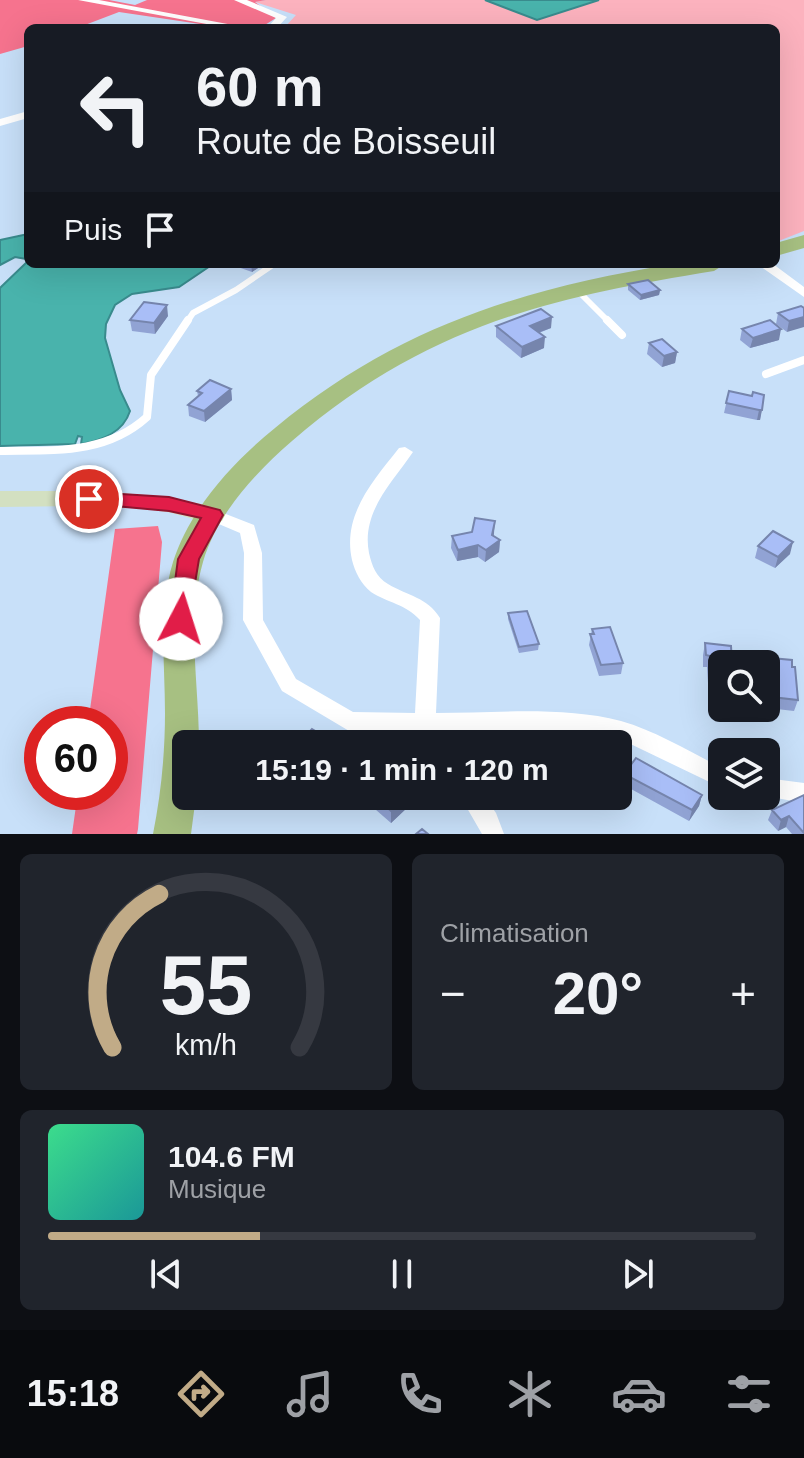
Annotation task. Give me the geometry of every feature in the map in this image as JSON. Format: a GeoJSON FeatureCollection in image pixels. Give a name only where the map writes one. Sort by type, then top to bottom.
{"type":"FeatureCollection","features":[{"type":"Feature","properties":{"kind":"main road"},"geometry":{"type":"LineString","coordinates":[[780,249],[804,241]]}},
{"type":"Feature","properties":{"kind":"main road"},"geometry":{"type":"LineString","coordinates":[[172,834],[182,733],[181,619],[184,580],[189,559],[213,515],[250,465],[288,429],[373,367],[466,322],[574,288],[691,268]]}},
{"type":"Feature","properties":{"kind":"main road"},"geometry":{"type":"LineString","coordinates":[[0,499],[116,499],[169,504],[213,515]]}},
{"type":"Feature","properties":{"kind":"street"},"geometry":{"type":"LineString","coordinates":[[83,0],[221,24]]}},
{"type":"Feature","properties":{"kind":"street"},"geometry":{"type":"LineString","coordinates":[[239,0],[282,17],[276,24]]}},
{"type":"Feature","properties":{"kind":"street"},"geometry":{"type":"LineString","coordinates":[[0,123],[24,115]]}},
{"type":"Feature","properties":{"kind":"street"},"geometry":{"type":"LineString","coordinates":[[770,268],[804,293]]}},
{"type":"Feature","properties":{"kind":"street"},"geometry":{"type":"LineString","coordinates":[[405,452],[362,512],[356,543],[366,577],[384,590],[418,604],[430,618],[425,721]]}},
{"type":"Feature","properties":{"kind":"street"},"geometry":{"type":"LineString","coordinates":[[213,515],[248,529],[253,553],[253,620],[289,685],[365,730]]}},
{"type":"Feature","properties":{"kind":"street"},"geometry":{"type":"LineString","coordinates":[[349,721],[582,722],[642,738],[708,772]]}},
{"type":"Feature","properties":{"kind":"street"},"geometry":{"type":"LineString","coordinates":[[780,789],[804,793]]}},
{"type":"Feature","properties":{"kind":"street"},"geometry":{"type":"LineString","coordinates":[[481,810],[493,834]]}},
{"type":"Feature","properties":{"kind":"lane"},"geometry":{"type":"LineString","coordinates":[[0,451],[98,446],[129,433],[147,417],[151,375],[193,313],[268,268]]}},
{"type":"Feature","properties":{"kind":"lane"},"geometry":{"type":"LineString","coordinates":[[574,288],[622,335]]}},
{"type":"Feature","properties":{"kind":"lane"},"geometry":{"type":"LineString","coordinates":[[766,374],[804,360]]}},
{"type":"Feature","properties":{"kind":"shaded area"},"geometry":{"type":"Polygon","coordinates":[[[0,0],[109,0],[135,5],[147,0],[266,0],[255,2],[276,18],[266,24],[200,24],[119,12],[88,24],[24,24],[24,47],[0,54],[0,0]]]}},
{"type":"Feature","properties":{"kind":"shaded area"},"geometry":{"type":"Polygon","coordinates":[[[485,0],[599,0],[537,20],[485,0]]]}},
{"type":"Feature","properties":{"kind":"shaded area"},"geometry":{"type":"Polygon","coordinates":[[[804,0],[804,231],[780,240],[780,24],[288,24],[296,15],[255,2],[804,0]]]}},
{"type":"Feature","properties":{"kind":"shaded area"},"geometry":{"type":"Polygon","coordinates":[[[24,235],[24,259],[15,257],[0,265],[0,240],[24,235]]]}},
{"type":"Feature","properties":{"kind":"shaded area"},"geometry":{"type":"Polygon","coordinates":[[[24,265],[24,268],[207,268],[179,287],[132,294],[115,305],[106,324],[105,338],[120,390],[130,411],[117,430],[81,444],[82,437],[78,436],[75,444],[0,446],[0,288],[24,265]]]}},
{"type":"Feature","properties":{"kind":"shaded area"},"geometry":{"type":"Polygon","coordinates":[[[158,526],[162,542],[137,834],[72,834],[75,810],[128,810],[128,706],[90,706],[115,529],[158,526]]]}},
{"type":"Feature","properties":{"kind":"building"},"geometry":{"type":"Polygon","coordinates":[[[648,280],[660,290],[641,295],[628,284],[648,280]]]}},
{"type":"Feature","properties":{"kind":"building"},"geometry":{"type":"Polygon","coordinates":[[[144,302],[167,305],[154,323],[130,320],[144,302]]]}},
{"type":"Feature","properties":{"kind":"building"},"geometry":{"type":"Polygon","coordinates":[[[801,306],[804,317],[789,321],[778,313],[801,306]]]}},
{"type":"Feature","properties":{"kind":"building"},"geometry":{"type":"Polygon","coordinates":[[[541,309],[552,317],[530,326],[545,337],[522,347],[496,326],[541,309]]]}},
{"type":"Feature","properties":{"kind":"building"},"geometry":{"type":"Polygon","coordinates":[[[770,320],[781,329],[753,338],[742,329],[770,320]]]}},
{"type":"Feature","properties":{"kind":"building"},"geometry":{"type":"Polygon","coordinates":[[[662,339],[677,352],[664,356],[649,343],[662,339]]]}},
{"type":"Feature","properties":{"kind":"building"},"geometry":{"type":"Polygon","coordinates":[[[210,380],[231,389],[204,411],[188,405],[202,393],[197,391],[210,380]]]}},
{"type":"Feature","properties":{"kind":"building"},"geometry":{"type":"Polygon","coordinates":[[[729,391],[764,395],[762,410],[726,403],[729,391]]]}},
{"type":"Feature","properties":{"kind":"building"},"geometry":{"type":"Polygon","coordinates":[[[475,518],[495,521],[492,535],[500,540],[486,550],[478,545],[458,550],[452,536],[472,532],[475,518]]]}},
{"type":"Feature","properties":{"kind":"building"},"geometry":{"type":"Polygon","coordinates":[[[773,531],[793,542],[778,557],[758,546],[773,531]]]}},
{"type":"Feature","properties":{"kind":"building"},"geometry":{"type":"Polygon","coordinates":[[[527,611],[539,644],[519,647],[508,613],[527,611]]]}},
{"type":"Feature","properties":{"kind":"building"},"geometry":{"type":"Polygon","coordinates":[[[610,627],[623,663],[601,665],[590,634],[594,634],[592,629],[610,627]]]}},
{"type":"Feature","properties":{"kind":"building"},"geometry":{"type":"Polygon","coordinates":[[[705,643],[731,646],[731,650],[708,650],[706,655],[705,643]]]}},
{"type":"Feature","properties":{"kind":"building"},"geometry":{"type":"Polygon","coordinates":[[[780,659],[792,660],[798,700],[780,698],[780,659]]]}},
{"type":"Feature","properties":{"kind":"building"},"geometry":{"type":"Polygon","coordinates":[[[636,758],[702,795],[692,810],[632,778],[632,763],[636,758]]]}},
{"type":"Feature","properties":{"kind":"building"},"geometry":{"type":"Polygon","coordinates":[[[804,795],[804,833],[789,816],[781,820],[772,810],[780,810],[780,806],[804,795]]]}},
{"type":"Feature","properties":{"kind":"route"},"geometry":{"type":"LineString","coordinates":[[89,499],[169,504],[213,515],[189,559],[181,619]]}}]}
